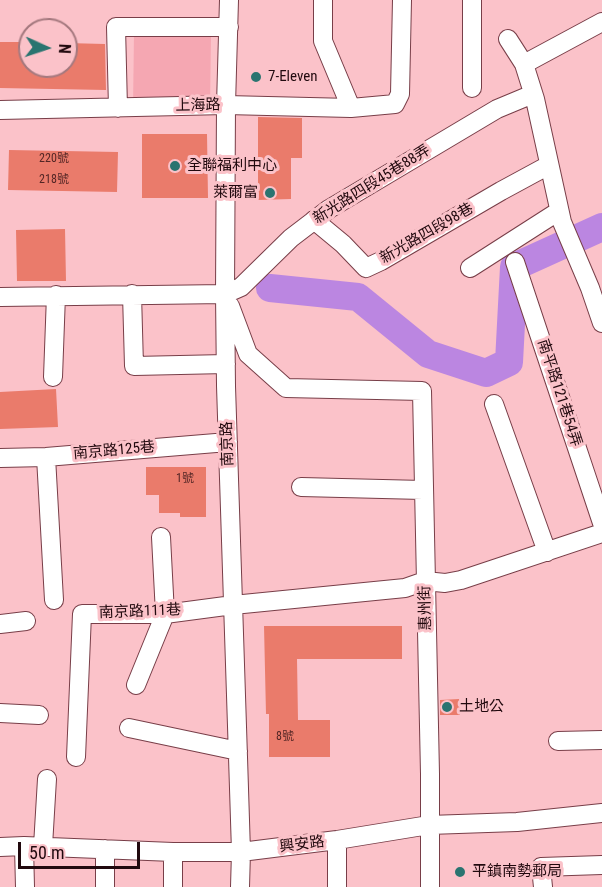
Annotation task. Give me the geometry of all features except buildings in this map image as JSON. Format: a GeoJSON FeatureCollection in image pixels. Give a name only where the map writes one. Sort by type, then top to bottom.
{"type":"FeatureCollection","features":[{"type":"Feature","properties":{"kind":"street","name":"南京路"},"geometry":{"type":"LineString","coordinates":[[229,0],[225,294],[241,852],[240,887]]}},
{"type":"Feature","properties":{"kind":"street"},"geometry":{"type":"LineString","coordinates":[[324,0],[323,42],[351,108]]}},
{"type":"Feature","properties":{"kind":"street","name":"上海路"},"geometry":{"type":"LineString","coordinates":[[0,110],[226,105],[351,108],[395,104],[400,94],[402,0]]}},
{"type":"Feature","properties":{"kind":"street"},"geometry":{"type":"LineString","coordinates":[[472,0],[472,88]]}},
{"type":"Feature","properties":{"kind":"street"},"geometry":{"type":"LineString","coordinates":[[524,64],[602,22]]}},
{"type":"Feature","properties":{"kind":"street"},"geometry":{"type":"LineString","coordinates":[[118,108],[116,27],[229,27]]}},
{"type":"Feature","properties":{"kind":"street"},"geometry":{"type":"LineString","coordinates":[[508,39],[524,64],[533,94],[560,216],[602,323]]}},
{"type":"Feature","properties":{"kind":"street","name":"新光路四段45巷88弄"},"geometry":{"type":"LineString","coordinates":[[225,294],[241,287],[291,238],[329,209],[497,109],[533,94]]}},
{"type":"Feature","properties":{"kind":"street","name":"新光路四段98巷"},"geometry":{"type":"LineString","coordinates":[[314,220],[343,243],[366,268],[549,165]]}},
{"type":"Feature","properties":{"kind":"street"},"geometry":{"type":"LineString","coordinates":[[470,268],[560,216]]}},
{"type":"Feature","properties":{"kind":"street","name":"南平路121巷54弄"},"geometry":{"type":"LineString","coordinates":[[515,262],[602,523]]}},
{"type":"Feature","properties":{"kind":"street"},"geometry":{"type":"LineString","coordinates":[[132,294],[134,366],[226,364]]}},
{"type":"Feature","properties":{"kind":"street"},"geometry":{"type":"LineString","coordinates":[[0,297],[225,294]]}},
{"type":"Feature","properties":{"kind":"street","name":"惠州街"},"geometry":{"type":"LineString","coordinates":[[225,294],[248,354],[286,388],[422,391],[430,774],[430,887]]}},
{"type":"Feature","properties":{"kind":"street"},"geometry":{"type":"LineString","coordinates":[[53,377],[56,295]]}},
{"type":"Feature","properties":{"kind":"street"},"geometry":{"type":"LineString","coordinates":[[494,404],[547,552]]}},
{"type":"Feature","properties":{"kind":"street","name":"南京路125巷"},"geometry":{"type":"LineString","coordinates":[[0,459],[228,442]]}},
{"type":"Feature","properties":{"kind":"street"},"geometry":{"type":"LineString","coordinates":[[46,457],[54,600]]}},
{"type":"Feature","properties":{"kind":"street"},"geometry":{"type":"LineString","coordinates":[[301,487],[423,490]]}},
{"type":"Feature","properties":{"kind":"street","name":"南京路111巷"},"geometry":{"type":"LineString","coordinates":[[76,757],[82,614],[165,614],[405,588],[425,581],[445,583],[602,533]]}},
{"type":"Feature","properties":{"kind":"street"},"geometry":{"type":"LineString","coordinates":[[136,685],[165,614],[161,537]]}},
{"type":"Feature","properties":{"kind":"street"},"geometry":{"type":"LineString","coordinates":[[0,624],[26,621]]}},
{"type":"Feature","properties":{"kind":"street"},"geometry":{"type":"LineString","coordinates":[[0,712],[39,715]]}},
{"type":"Feature","properties":{"kind":"street"},"geometry":{"type":"LineString","coordinates":[[129,728],[238,751]]}},
{"type":"Feature","properties":{"kind":"street"},"geometry":{"type":"LineString","coordinates":[[558,741],[602,740]]}},
{"type":"Feature","properties":{"kind":"street"},"geometry":{"type":"LineString","coordinates":[[43,846],[47,779]]}},
{"type":"Feature","properties":{"kind":"street","name":"興安路"},"geometry":{"type":"LineString","coordinates":[[0,847],[43,846],[173,852],[241,852],[429,825],[517,822],[602,813]]}},
{"type":"Feature","properties":{"kind":"street"},"geometry":{"type":"LineString","coordinates":[[337,840],[337,887]]}},
{"type":"Feature","properties":{"kind":"street"},"geometry":{"type":"LineString","coordinates":[[24,846],[25,887]]}},
{"type":"Feature","properties":{"kind":"street"},"geometry":{"type":"LineString","coordinates":[[105,849],[105,887]]}},
{"type":"Feature","properties":{"kind":"street"},"geometry":{"type":"LineString","coordinates":[[173,852],[173,887]]}},
{"type":"Feature","properties":{"kind":"street"},"geometry":{"type":"LineString","coordinates":[[543,887],[541,867],[602,865]]}},
{"type":"Feature","properties":{"kind":"shaded area"},"geometry":{"type":"Polygon","coordinates":[[[134,34],[211,35],[210,108],[133,108],[134,34]]]}},
{"type":"Feature","properties":{"kind":"waterway"},"geometry":{"type":"LineString","coordinates":[[270,288],[358,297],[428,354],[486,373],[509,362],[514,267],[602,227]]}},
{"type":"Feature","properties":{"kind":"place","name":"7-Eleven"},"geometry":{"type":"Point","coordinates":[256,77]}},
{"type":"Feature","properties":{"kind":"place","name":"全聯福利中心"},"geometry":{"type":"Point","coordinates":[175,166]}},
{"type":"Feature","properties":{"kind":"place","name":"萊爾富"},"geometry":{"type":"Point","coordinates":[270,193]}},
{"type":"Feature","properties":{"kind":"place","name":"土地公"},"geometry":{"type":"Point","coordinates":[447,707]}},
{"type":"Feature","properties":{"kind":"place","name":"平鎮南勢郵局"},"geometry":{"type":"Point","coordinates":[460,872]}}]}
